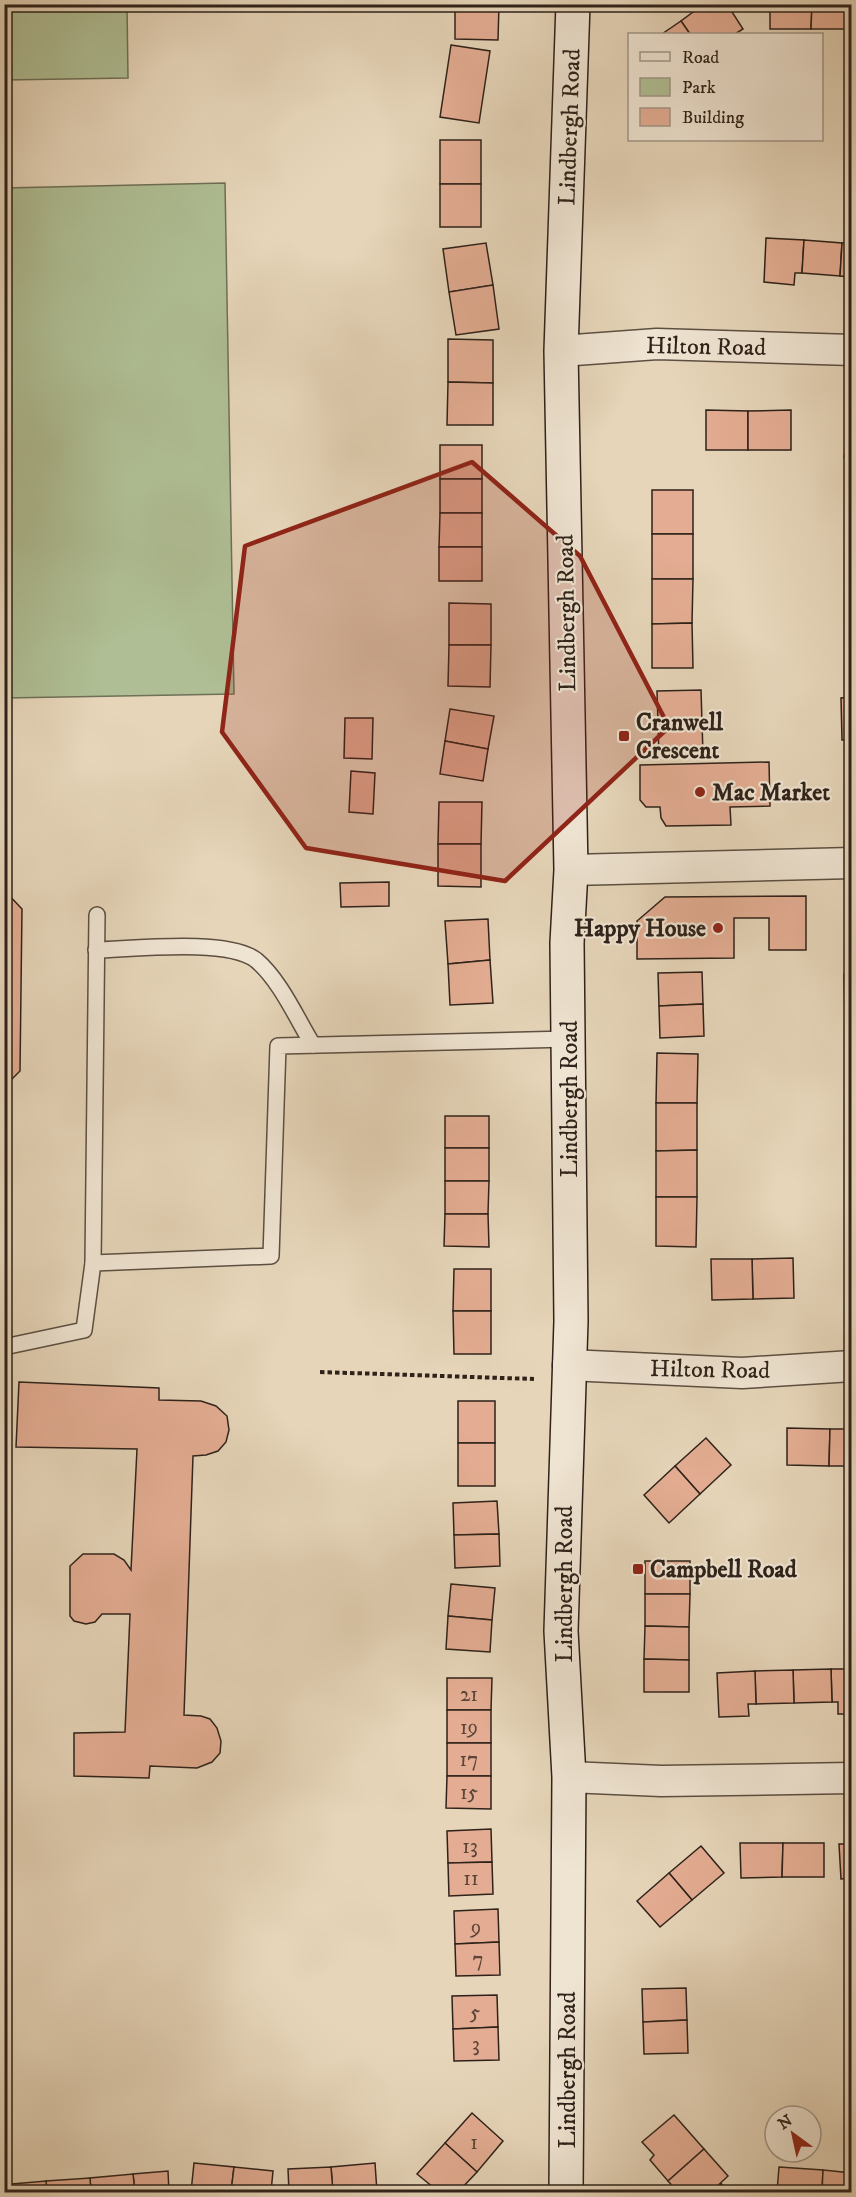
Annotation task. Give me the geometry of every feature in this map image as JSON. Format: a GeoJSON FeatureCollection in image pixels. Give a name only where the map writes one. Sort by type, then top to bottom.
{"type":"FeatureCollection","features":[{"type":"Feature","properties":{"kind":"street","name":"Lindbergh Road"},"geometry":{"type":"LineString","coordinates":[[566,2193],[569,1778],[561,1631],[571,1321],[567,943],[571,870],[561,351],[573,4]]}},
{"type":"Feature","properties":{"kind":"street","name":"Hilton Road"},"geometry":{"type":"LineString","coordinates":[[561,351],[657,344],[852,350]]}},
{"type":"Feature","properties":{"kind":"street"},"geometry":{"type":"LineString","coordinates":[[571,870],[852,863]]}},
{"type":"Feature","properties":{"kind":"street","name":"Hilton Road"},"geometry":{"type":"LineString","coordinates":[[568,1372],[742,1372],[852,1366]]}},
{"type":"Feature","properties":{"kind":"street"},"geometry":{"type":"LineString","coordinates":[[569,1778],[661,1781],[852,1779]]}},
{"type":"Feature","properties":{"kind":"lane"},"geometry":{"type":"LineString","coordinates":[[4,1347],[84,1330],[93,1263],[97,915]]}},
{"type":"Feature","properties":{"kind":"lane"},"geometry":{"type":"LineString","coordinates":[[96,950],[207,947],[240,951],[256,960],[273,979],[313,1045]]}},
{"type":"Feature","properties":{"kind":"lane"},"geometry":{"type":"LineString","coordinates":[[93,1263],[271,1256],[278,1046],[568,1038]]}},
{"type":"Feature","properties":{"kind":"path"},"geometry":{"type":"LineString","coordinates":[[320,1372],[568,1372]]}},
{"type":"Feature","properties":{"kind":"path"},"geometry":{"type":"LineString","coordinates":[[720,2184],[727,2193]]}},
{"type":"Feature","properties":{"kind":"highlighted area"},"geometry":{"type":"Polygon","coordinates":[[[472,462],[580,556],[669,727],[505,881],[306,848],[222,732],[245,546],[472,462]]]}},
{"type":"Feature","properties":{"kind":"green space"},"geometry":{"type":"Polygon","coordinates":[[[4,5],[127,5],[128,78],[5,80],[4,5]]]}},
{"type":"Feature","properties":{"kind":"green space"},"geometry":{"type":"Polygon","coordinates":[[[225,183],[234,694],[5,698],[5,188],[225,183]]]}},
{"type":"Feature","properties":{"kind":"building"},"geometry":{"type":"Polygon","coordinates":[[[455,4],[499,4],[498,40],[455,39],[455,4]]]}},
{"type":"Feature","properties":{"kind":"building"},"geometry":{"type":"Polygon","coordinates":[[[704,4],[727,4],[743,29],[737,33],[689,33],[681,21],[704,4]]]}},
{"type":"Feature","properties":{"kind":"building"},"geometry":{"type":"Polygon","coordinates":[[[770,4],[812,4],[811,29],[770,29],[770,4]]]}},
{"type":"Feature","properties":{"kind":"building"},"geometry":{"type":"Polygon","coordinates":[[[812,4],[852,4],[852,29],[811,29],[812,4]]]}},
{"type":"Feature","properties":{"kind":"building"},"geometry":{"type":"Polygon","coordinates":[[[681,21],[689,33],[663,33],[681,21]]]}},
{"type":"Feature","properties":{"kind":"building"},"geometry":{"type":"Polygon","coordinates":[[[451,45],[490,51],[479,123],[440,117],[451,45]]]}},
{"type":"Feature","properties":{"kind":"building"},"geometry":{"type":"Polygon","coordinates":[[[440,140],[481,140],[481,184],[440,184],[440,140]]]}},
{"type":"Feature","properties":{"kind":"building"},"geometry":{"type":"Polygon","coordinates":[[[440,184],[481,184],[481,227],[440,227],[440,184]]]}},
{"type":"Feature","properties":{"kind":"building"},"geometry":{"type":"Polygon","coordinates":[[[766,238],[804,240],[802,273],[795,273],[794,285],[764,282],[766,238]]]}},
{"type":"Feature","properties":{"kind":"building"},"geometry":{"type":"Polygon","coordinates":[[[804,240],[842,243],[840,276],[802,273],[804,240]]]}},
{"type":"Feature","properties":{"kind":"building"},"geometry":{"type":"Polygon","coordinates":[[[486,243],[493,285],[449,292],[443,249],[486,243]]]}},
{"type":"Feature","properties":{"kind":"building"},"geometry":{"type":"Polygon","coordinates":[[[842,243],[852,243],[852,277],[840,276],[842,243]]]}},
{"type":"Feature","properties":{"kind":"building"},"geometry":{"type":"Polygon","coordinates":[[[493,285],[499,329],[456,335],[449,292],[493,285]]]}},
{"type":"Feature","properties":{"kind":"building"},"geometry":{"type":"Polygon","coordinates":[[[448,339],[493,340],[493,383],[448,382],[448,339]]]}},
{"type":"Feature","properties":{"kind":"building"},"geometry":{"type":"Polygon","coordinates":[[[448,382],[493,383],[493,425],[447,425],[448,382]]]}},
{"type":"Feature","properties":{"kind":"building"},"geometry":{"type":"Polygon","coordinates":[[[706,410],[748,411],[748,450],[706,450],[706,410]]]}},
{"type":"Feature","properties":{"kind":"building"},"geometry":{"type":"Polygon","coordinates":[[[791,410],[791,450],[748,450],[748,411],[791,410]]]}},
{"type":"Feature","properties":{"kind":"building"},"geometry":{"type":"Polygon","coordinates":[[[852,419],[852,458],[844,457],[852,419]]]}},
{"type":"Feature","properties":{"kind":"building"},"geometry":{"type":"Polygon","coordinates":[[[440,445],[482,445],[482,479],[440,479],[440,445]]]}},
{"type":"Feature","properties":{"kind":"building"},"geometry":{"type":"Polygon","coordinates":[[[440,479],[482,479],[482,513],[440,513],[440,479]]]}},
{"type":"Feature","properties":{"kind":"building"},"geometry":{"type":"Polygon","coordinates":[[[652,490],[693,490],[693,534],[652,534],[652,490]]]}},
{"type":"Feature","properties":{"kind":"building"},"geometry":{"type":"Polygon","coordinates":[[[440,513],[482,513],[482,547],[439,547],[440,513]]]}},
{"type":"Feature","properties":{"kind":"building"},"geometry":{"type":"Polygon","coordinates":[[[652,534],[693,534],[693,579],[652,579],[652,534]]]}},
{"type":"Feature","properties":{"kind":"building"},"geometry":{"type":"Polygon","coordinates":[[[439,547],[482,547],[482,581],[439,581],[439,547]]]}},
{"type":"Feature","properties":{"kind":"building"},"geometry":{"type":"Polygon","coordinates":[[[652,579],[693,579],[692,623],[652,624],[652,579]]]}},
{"type":"Feature","properties":{"kind":"building"},"geometry":{"type":"Polygon","coordinates":[[[449,603],[491,604],[491,645],[449,645],[449,603]]]}},
{"type":"Feature","properties":{"kind":"building"},"geometry":{"type":"Polygon","coordinates":[[[692,623],[693,668],[652,668],[652,624],[692,623]]]}},
{"type":"Feature","properties":{"kind":"building"},"geometry":{"type":"Polygon","coordinates":[[[449,645],[491,645],[490,687],[448,686],[449,645]]]}},
{"type":"Feature","properties":{"kind":"building"},"geometry":{"type":"Polygon","coordinates":[[[701,690],[702,722],[658,724],[657,691],[701,690]]]}},
{"type":"Feature","properties":{"kind":"building"},"geometry":{"type":"Polygon","coordinates":[[[852,697],[852,740],[842,740],[841,698],[852,697]]]}},
{"type":"Feature","properties":{"kind":"building"},"geometry":{"type":"Polygon","coordinates":[[[450,709],[494,716],[488,749],[445,741],[450,709]]]}},
{"type":"Feature","properties":{"kind":"building"},"geometry":{"type":"Polygon","coordinates":[[[345,718],[373,718],[372,759],[344,758],[345,718]]]}},
{"type":"Feature","properties":{"kind":"building"},"geometry":{"type":"Polygon","coordinates":[[[702,722],[703,754],[659,756],[658,724],[702,722]]]}},
{"type":"Feature","properties":{"kind":"building"},"geometry":{"type":"Polygon","coordinates":[[[445,741],[488,749],[483,781],[440,774],[445,741]]]}},
{"type":"Feature","properties":{"kind":"building"},"geometry":{"type":"Polygon","coordinates":[[[769,762],[770,806],[730,807],[731,825],[666,826],[661,818],[660,807],[646,807],[640,800],[640,765],[769,762]]]}},
{"type":"Feature","properties":{"kind":"building"},"geometry":{"type":"Polygon","coordinates":[[[351,771],[375,773],[373,814],[349,812],[351,771]]]}},
{"type":"Feature","properties":{"kind":"building"},"geometry":{"type":"Polygon","coordinates":[[[439,802],[482,802],[481,844],[438,844],[439,802]]]}},
{"type":"Feature","properties":{"kind":"building"},"geometry":{"type":"Polygon","coordinates":[[[438,844],[481,844],[481,887],[438,886],[438,844]]]}},
{"type":"Feature","properties":{"kind":"building"},"geometry":{"type":"Polygon","coordinates":[[[389,882],[389,906],[341,907],[340,883],[389,882]]]}},
{"type":"Feature","properties":{"kind":"building"},"geometry":{"type":"Polygon","coordinates":[[[4,890],[22,909],[20,1071],[4,1087],[4,890]]]}},
{"type":"Feature","properties":{"kind":"building"},"geometry":{"type":"Polygon","coordinates":[[[806,896],[806,950],[769,950],[769,918],[734,918],[734,958],[637,959],[637,921],[665,897],[806,896]]]}},
{"type":"Feature","properties":{"kind":"building"},"geometry":{"type":"Polygon","coordinates":[[[488,919],[490,960],[448,964],[445,921],[488,919]]]}},
{"type":"Feature","properties":{"kind":"building"},"geometry":{"type":"Polygon","coordinates":[[[490,960],[493,1003],[450,1005],[448,964],[490,960]]]}},
{"type":"Feature","properties":{"kind":"building"},"geometry":{"type":"Polygon","coordinates":[[[702,972],[703,1004],[659,1006],[658,973],[702,972]]]}},
{"type":"Feature","properties":{"kind":"building"},"geometry":{"type":"Polygon","coordinates":[[[844,974],[852,974],[852,1012],[845,1013],[844,974]]]}},
{"type":"Feature","properties":{"kind":"building"},"geometry":{"type":"Polygon","coordinates":[[[703,1004],[704,1036],[660,1038],[659,1006],[703,1004]]]}},
{"type":"Feature","properties":{"kind":"building"},"geometry":{"type":"Polygon","coordinates":[[[657,1053],[698,1054],[697,1103],[656,1103],[657,1053]]]}},
{"type":"Feature","properties":{"kind":"building"},"geometry":{"type":"Polygon","coordinates":[[[656,1103],[697,1103],[697,1150],[656,1151],[656,1103]]]}},
{"type":"Feature","properties":{"kind":"building"},"geometry":{"type":"Polygon","coordinates":[[[445,1116],[489,1116],[489,1148],[445,1148],[445,1116]]]}},
{"type":"Feature","properties":{"kind":"building"},"geometry":{"type":"Polygon","coordinates":[[[445,1148],[489,1148],[489,1181],[445,1181],[445,1148]]]}},
{"type":"Feature","properties":{"kind":"building"},"geometry":{"type":"Polygon","coordinates":[[[697,1150],[697,1197],[656,1197],[656,1151],[697,1150]]]}},
{"type":"Feature","properties":{"kind":"building"},"geometry":{"type":"Polygon","coordinates":[[[445,1181],[489,1181],[488,1214],[445,1214],[445,1181]]]}},
{"type":"Feature","properties":{"kind":"building"},"geometry":{"type":"Polygon","coordinates":[[[656,1197],[697,1197],[696,1247],[656,1246],[656,1197]]]}},
{"type":"Feature","properties":{"kind":"building"},"geometry":{"type":"Polygon","coordinates":[[[445,1214],[488,1214],[489,1247],[444,1246],[445,1214]]]}},
{"type":"Feature","properties":{"kind":"building"},"geometry":{"type":"Polygon","coordinates":[[[793,1258],[794,1298],[753,1299],[752,1259],[793,1258]]]}},
{"type":"Feature","properties":{"kind":"building"},"geometry":{"type":"Polygon","coordinates":[[[711,1259],[752,1259],[753,1299],[712,1300],[711,1259]]]}},
{"type":"Feature","properties":{"kind":"building"},"geometry":{"type":"Polygon","coordinates":[[[454,1269],[491,1269],[491,1311],[453,1311],[454,1269]]]}},
{"type":"Feature","properties":{"kind":"building"},"geometry":{"type":"Polygon","coordinates":[[[453,1311],[491,1311],[491,1354],[454,1354],[453,1311]]]}},
{"type":"Feature","properties":{"kind":"building"},"geometry":{"type":"Polygon","coordinates":[[[19,1382],[159,1388],[159,1400],[201,1401],[216,1406],[227,1416],[229,1430],[226,1442],[218,1451],[193,1456],[184,1715],[210,1719],[217,1728],[221,1741],[220,1753],[212,1762],[197,1768],[150,1766],[149,1778],[74,1776],[74,1733],[125,1732],[130,1614],[102,1614],[95,1622],[86,1624],[74,1621],[70,1616],[70,1566],[83,1554],[114,1554],[124,1560],[131,1570],[137,1449],[16,1447],[19,1382]]]}},
{"type":"Feature","properties":{"kind":"building"},"geometry":{"type":"Polygon","coordinates":[[[458,1401],[495,1401],[495,1443],[458,1443],[458,1401]]]}},
{"type":"Feature","properties":{"kind":"building"},"geometry":{"type":"Polygon","coordinates":[[[787,1428],[830,1429],[829,1466],[787,1465],[787,1428]]]}},
{"type":"Feature","properties":{"kind":"building"},"geometry":{"type":"Polygon","coordinates":[[[830,1429],[852,1429],[852,1466],[829,1466],[830,1429]]]}},
{"type":"Feature","properties":{"kind":"building"},"geometry":{"type":"Polygon","coordinates":[[[706,1438],[731,1465],[700,1494],[675,1466],[706,1438]]]}},
{"type":"Feature","properties":{"kind":"building"},"geometry":{"type":"Polygon","coordinates":[[[458,1443],[495,1443],[495,1486],[458,1486],[458,1443]]]}},
{"type":"Feature","properties":{"kind":"building"},"geometry":{"type":"Polygon","coordinates":[[[675,1466],[700,1494],[669,1523],[644,1495],[675,1466]]]}},
{"type":"Feature","properties":{"kind":"building"},"geometry":{"type":"Polygon","coordinates":[[[497,1501],[499,1534],[454,1535],[453,1503],[497,1501]]]}},
{"type":"Feature","properties":{"kind":"building"},"geometry":{"type":"Polygon","coordinates":[[[499,1534],[500,1566],[455,1568],[454,1535],[499,1534]]]}},
{"type":"Feature","properties":{"kind":"building"},"geometry":{"type":"Polygon","coordinates":[[[645,1561],[690,1561],[690,1594],[645,1594],[645,1561]]]}},
{"type":"Feature","properties":{"kind":"building"},"geometry":{"type":"Polygon","coordinates":[[[451,1584],[495,1588],[492,1620],[448,1616],[451,1584]]]}},
{"type":"Feature","properties":{"kind":"building"},"geometry":{"type":"Polygon","coordinates":[[[645,1594],[690,1594],[689,1627],[645,1626],[645,1594]]]}},
{"type":"Feature","properties":{"kind":"building"},"geometry":{"type":"Polygon","coordinates":[[[448,1616],[492,1620],[490,1652],[446,1649],[448,1616]]]}},
{"type":"Feature","properties":{"kind":"building"},"geometry":{"type":"Polygon","coordinates":[[[645,1626],[689,1627],[689,1660],[644,1659],[645,1626]]]}},
{"type":"Feature","properties":{"kind":"building"},"geometry":{"type":"Polygon","coordinates":[[[644,1659],[689,1660],[689,1692],[644,1692],[644,1659]]]}},
{"type":"Feature","properties":{"kind":"building"},"geometry":{"type":"Polygon","coordinates":[[[831,1669],[852,1669],[852,1714],[838,1714],[838,1702],[832,1702],[831,1669]]]}},
{"type":"Feature","properties":{"kind":"building"},"geometry":{"type":"Polygon","coordinates":[[[831,1669],[832,1702],[794,1703],[793,1670],[831,1669]]]}},
{"type":"Feature","properties":{"kind":"building"},"geometry":{"type":"Polygon","coordinates":[[[793,1670],[794,1703],[756,1704],[755,1671],[793,1670]]]}},
{"type":"Feature","properties":{"kind":"building"},"geometry":{"type":"Polygon","coordinates":[[[755,1671],[756,1704],[748,1704],[749,1716],[719,1717],[717,1673],[755,1671]]]}},
{"type":"Feature","properties":{"kind":"building"},"geometry":{"type":"Polygon","coordinates":[[[447,1678],[492,1678],[491,1710],[447,1710],[447,1678]]]}},
{"type":"Feature","properties":{"kind":"building"},"geometry":{"type":"Polygon","coordinates":[[[447,1710],[491,1710],[491,1743],[447,1743],[447,1710]]]}},
{"type":"Feature","properties":{"kind":"building"},"geometry":{"type":"Polygon","coordinates":[[[447,1743],[491,1743],[491,1776],[447,1776],[447,1743]]]}},
{"type":"Feature","properties":{"kind":"building"},"geometry":{"type":"Polygon","coordinates":[[[447,1776],[491,1776],[491,1809],[446,1808],[447,1776]]]}},
{"type":"Feature","properties":{"kind":"building"},"geometry":{"type":"Polygon","coordinates":[[[491,1829],[492,1862],[448,1863],[447,1831],[491,1829]]]}},
{"type":"Feature","properties":{"kind":"building"},"geometry":{"type":"Polygon","coordinates":[[[740,1843],[783,1843],[782,1877],[741,1878],[740,1843]]]}},
{"type":"Feature","properties":{"kind":"building"},"geometry":{"type":"Polygon","coordinates":[[[783,1843],[824,1843],[824,1877],[782,1877],[783,1843]]]}},
{"type":"Feature","properties":{"kind":"building"},"geometry":{"type":"Polygon","coordinates":[[[839,1844],[852,1844],[852,1878],[841,1879],[839,1844]]]}},
{"type":"Feature","properties":{"kind":"building"},"geometry":{"type":"Polygon","coordinates":[[[701,1846],[724,1873],[692,1900],[669,1873],[701,1846]]]}},
{"type":"Feature","properties":{"kind":"building"},"geometry":{"type":"Polygon","coordinates":[[[492,1862],[493,1894],[449,1896],[448,1863],[492,1862]]]}},
{"type":"Feature","properties":{"kind":"building"},"geometry":{"type":"Polygon","coordinates":[[[669,1873],[692,1900],[660,1927],[637,1901],[669,1873]]]}},
{"type":"Feature","properties":{"kind":"building"},"geometry":{"type":"Polygon","coordinates":[[[498,1909],[499,1942],[455,1944],[454,1911],[498,1909]]]}},
{"type":"Feature","properties":{"kind":"building"},"geometry":{"type":"Polygon","coordinates":[[[499,1942],[500,1975],[456,1976],[455,1944],[499,1942]]]}},
{"type":"Feature","properties":{"kind":"building"},"geometry":{"type":"Polygon","coordinates":[[[686,1988],[687,2020],[643,2022],[642,1989],[686,1988]]]}},
{"type":"Feature","properties":{"kind":"building"},"geometry":{"type":"Polygon","coordinates":[[[497,1995],[498,2027],[453,2029],[452,1996],[497,1995]]]}},
{"type":"Feature","properties":{"kind":"building"},"geometry":{"type":"Polygon","coordinates":[[[687,2020],[688,2053],[644,2054],[643,2022],[687,2020]]]}},
{"type":"Feature","properties":{"kind":"building"},"geometry":{"type":"Polygon","coordinates":[[[498,2027],[499,2060],[454,2061],[453,2029],[498,2027]]]}},
{"type":"Feature","properties":{"kind":"building"},"geometry":{"type":"Polygon","coordinates":[[[472,2113],[503,2141],[477,2172],[445,2143],[472,2113]]]}},
{"type":"Feature","properties":{"kind":"building"},"geometry":{"type":"Polygon","coordinates":[[[674,2115],[704,2149],[668,2181],[650,2160],[654,2155],[642,2142],[674,2115]]]}},
{"type":"Feature","properties":{"kind":"building"},"geometry":{"type":"Polygon","coordinates":[[[445,2143],[477,2172],[458,2192],[439,2192],[417,2174],[445,2143]]]}},
{"type":"Feature","properties":{"kind":"building"},"geometry":{"type":"Polygon","coordinates":[[[704,2149],[728,2176],[711,2192],[689,2192],[688,2190],[678,2192],[668,2181],[704,2149]]]}},
{"type":"Feature","properties":{"kind":"building"},"geometry":{"type":"Polygon","coordinates":[[[194,2163],[234,2167],[231,2192],[191,2192],[194,2163]]]}},
{"type":"Feature","properties":{"kind":"building"},"geometry":{"type":"Polygon","coordinates":[[[375,2163],[377,2192],[333,2192],[331,2167],[375,2163]]]}},
{"type":"Feature","properties":{"kind":"building"},"geometry":{"type":"Polygon","coordinates":[[[234,2167],[273,2171],[271,2192],[231,2192],[234,2167]]]}},
{"type":"Feature","properties":{"kind":"building"},"geometry":{"type":"Polygon","coordinates":[[[331,2167],[333,2192],[289,2192],[288,2169],[331,2167]]]}},
{"type":"Feature","properties":{"kind":"building"},"geometry":{"type":"Polygon","coordinates":[[[779,2167],[823,2170],[822,2192],[777,2192],[779,2167]]]}},
{"type":"Feature","properties":{"kind":"building"},"geometry":{"type":"Polygon","coordinates":[[[823,2170],[852,2173],[852,2192],[822,2192],[823,2170]]]}},
{"type":"Feature","properties":{"kind":"building"},"geometry":{"type":"Polygon","coordinates":[[[168,2171],[169,2192],[135,2192],[133,2174],[168,2171]]]}},
{"type":"Feature","properties":{"kind":"building"},"geometry":{"type":"Polygon","coordinates":[[[133,2174],[135,2192],[91,2192],[90,2178],[133,2174]]]}},
{"type":"Feature","properties":{"kind":"building"},"geometry":{"type":"Polygon","coordinates":[[[90,2178],[91,2192],[47,2192],[46,2181],[90,2178]]]}},
{"type":"Feature","properties":{"kind":"building"},"geometry":{"type":"Polygon","coordinates":[[[46,2181],[47,2192],[12,2192],[12,2184],[46,2181]]]}},
{"type":"Feature","properties":{"kind":"place","name":"Cranwell Crescent"},"geometry":{"type":"Point","coordinates":[624,736]}},
{"type":"Feature","properties":{"kind":"place","name":"Mac Market"},"geometry":{"type":"Point","coordinates":[700,792]}},
{"type":"Feature","properties":{"kind":"place","name":"Happy House"},"geometry":{"type":"Point","coordinates":[718,928]}},
{"type":"Feature","properties":{"kind":"place","name":"Campbell Road"},"geometry":{"type":"Point","coordinates":[638,1569]}}]}
